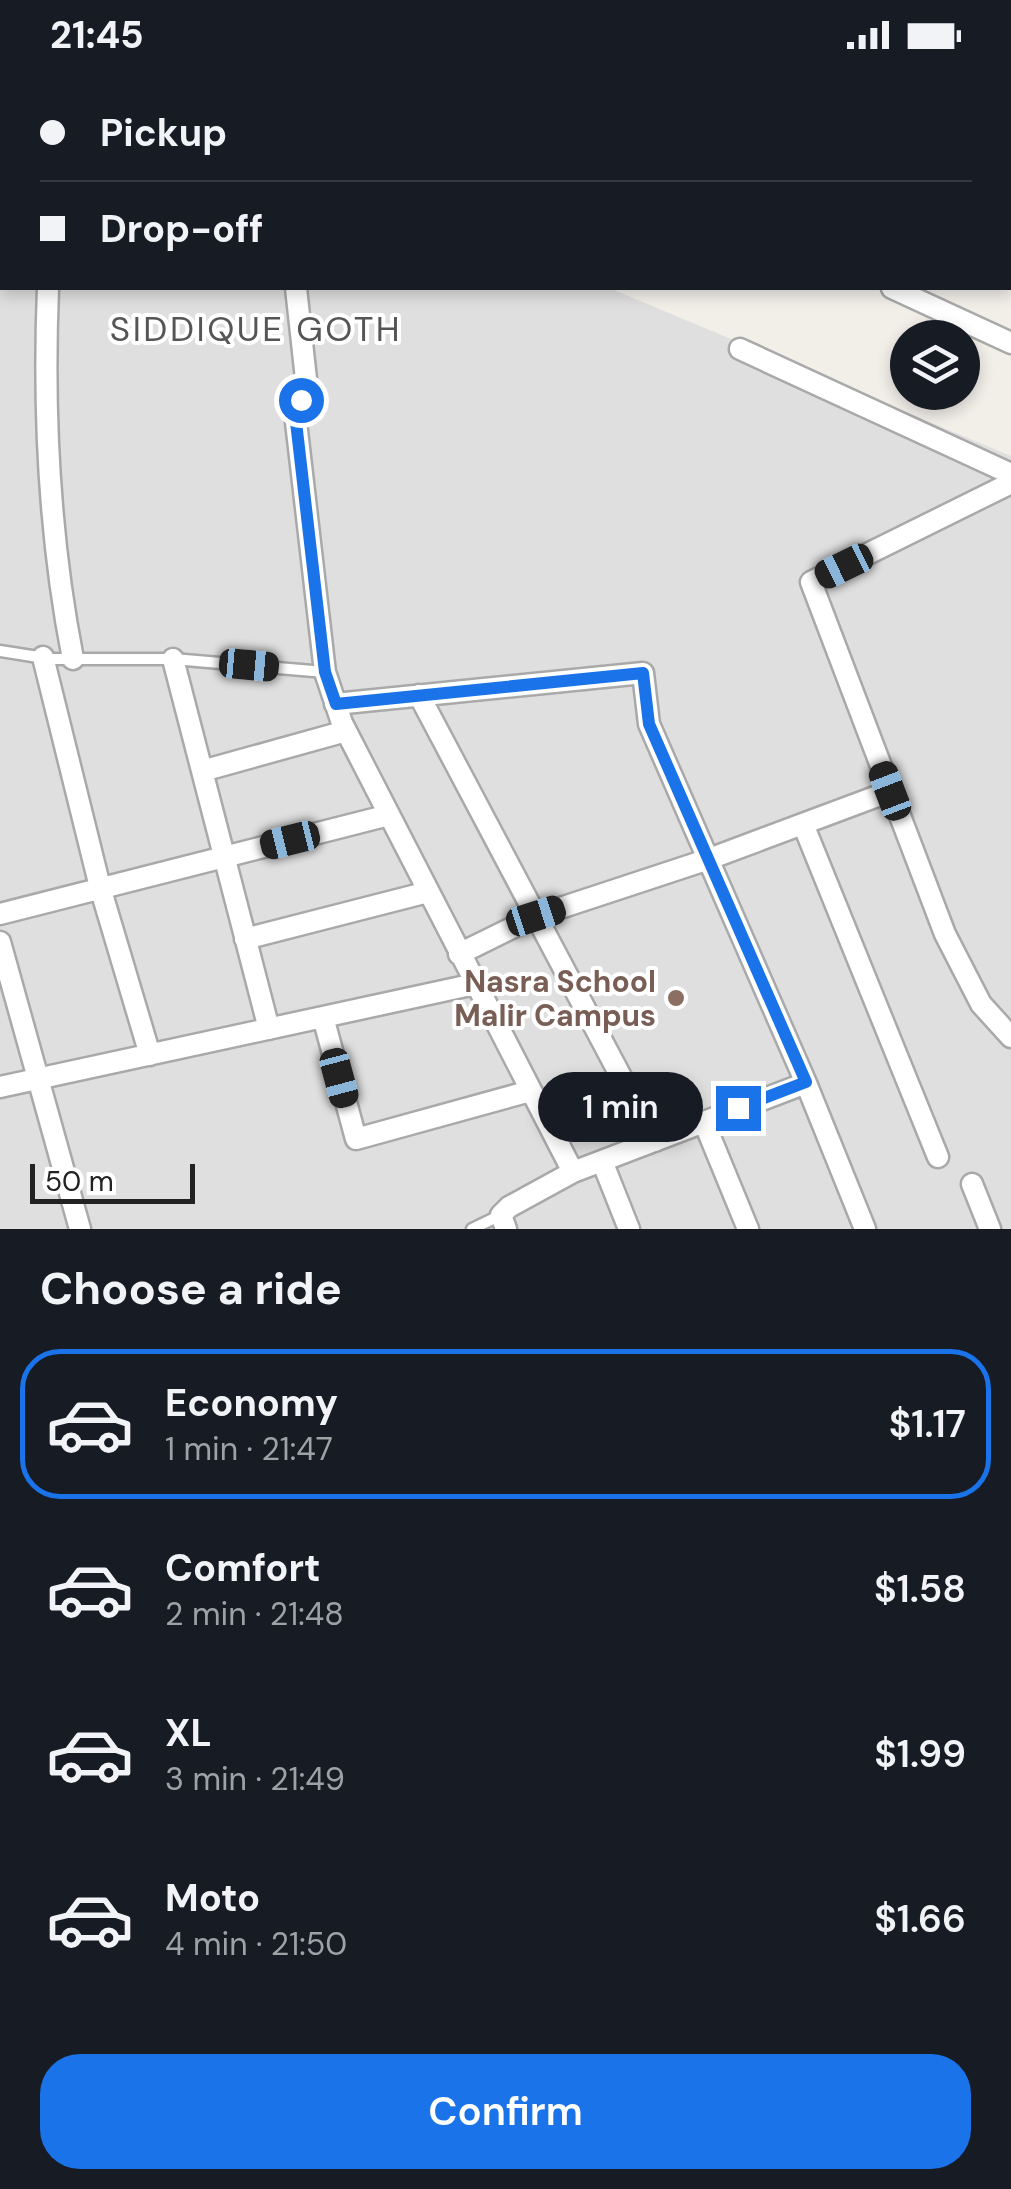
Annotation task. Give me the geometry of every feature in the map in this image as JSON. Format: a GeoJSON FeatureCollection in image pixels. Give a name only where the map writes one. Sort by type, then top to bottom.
{"type":"FeatureCollection","features":[{"type":"Feature","properties":{"kind":"street"},"geometry":{"type":"LineString","coordinates":[[48,290],[47,428],[52,518],[72,659]]}},
{"type":"Feature","properties":{"kind":"street"},"geometry":{"type":"LineString","coordinates":[[296,290],[306,379],[296,422],[325,672],[346,731],[573,1172]]}},
{"type":"Feature","properties":{"kind":"street"},"geometry":{"type":"LineString","coordinates":[[896,290],[1011,342]]}},
{"type":"Feature","properties":{"kind":"street"},"geometry":{"type":"LineString","coordinates":[[740,349],[1011,474]]}},
{"type":"Feature","properties":{"kind":"street"},"geometry":{"type":"LineString","coordinates":[[1009,1031],[981,1004],[946,934],[811,582],[1011,483]]}},
{"type":"Feature","properties":{"kind":"street"},"geometry":{"type":"LineString","coordinates":[[43,657],[100,887],[150,1054]]}},
{"type":"Feature","properties":{"kind":"street"},"geometry":{"type":"LineString","coordinates":[[172,659],[269,1029]]}},
{"type":"Feature","properties":{"kind":"street"},"geometry":{"type":"LineString","coordinates":[[336,704],[643,673],[649,724],[806,1082],[865,1229]]}},
{"type":"Feature","properties":{"kind":"street"},"geometry":{"type":"LineString","coordinates":[[419,695],[655,1140]]}},
{"type":"Feature","properties":{"kind":"street"},"geometry":{"type":"LineString","coordinates":[[202,771],[346,731]]}},
{"type":"Feature","properties":{"kind":"street"},"geometry":{"type":"LineString","coordinates":[[459,954],[536,916],[710,859],[890,791]]}},
{"type":"Feature","properties":{"kind":"street"},"geometry":{"type":"LineString","coordinates":[[0,914],[389,816]]}},
{"type":"Feature","properties":{"kind":"street"},"geometry":{"type":"LineString","coordinates":[[802,824],[938,1156]]}},
{"type":"Feature","properties":{"kind":"street"},"geometry":{"type":"LineString","coordinates":[[246,939],[428,892]]}},
{"type":"Feature","properties":{"kind":"street"},"geometry":{"type":"LineString","coordinates":[[0,942],[80,1229]]}},
{"type":"Feature","properties":{"kind":"street"},"geometry":{"type":"LineString","coordinates":[[0,1087],[475,984]]}},
{"type":"Feature","properties":{"kind":"street"},"geometry":{"type":"LineString","coordinates":[[322,1017],[356,1140],[530,1090]]}},
{"type":"Feature","properties":{"kind":"street"},"geometry":{"type":"LineString","coordinates":[[504,1222],[509,1207],[573,1172],[806,1082]]}},
{"type":"Feature","properties":{"kind":"street"},"geometry":{"type":"LineString","coordinates":[[704,1122],[748,1229]]}},
{"type":"Feature","properties":{"kind":"street"},"geometry":{"type":"LineString","coordinates":[[602,1161],[629,1229]]}},
{"type":"Feature","properties":{"kind":"street"},"geometry":{"type":"LineString","coordinates":[[972,1184],[990,1229]]}},
{"type":"Feature","properties":{"kind":"lane"},"geometry":{"type":"LineString","coordinates":[[0,651],[72,659],[172,659],[325,672]]}},
{"type":"Feature","properties":{"kind":"lane"},"geometry":{"type":"LineString","coordinates":[[472,1229],[504,1222]]}},
{"type":"Feature","properties":{"kind":"shaded area"},"geometry":{"type":"Polygon","coordinates":[[[0,290],[614,290],[890,405],[890,410],[901,410],[1011,456],[1011,1229],[0,1229],[0,290]]]}},
{"type":"Feature","properties":{"kind":"place","name":"Nasra School Malir Campus"},"geometry":{"type":"Point","coordinates":[676,998]}},
{"type":"Feature","properties":{"kind":"district","name":"SIDDIQUE GOTH"},"geometry":{"type":"Point","coordinates":[256,329]}},
{"type":"Feature","properties":{"kind":"route"},"geometry":{"type":"LineString","coordinates":[[301,400],[296,422],[325,672],[336,704],[643,673],[649,724],[806,1082],[738,1108]]}}]}
